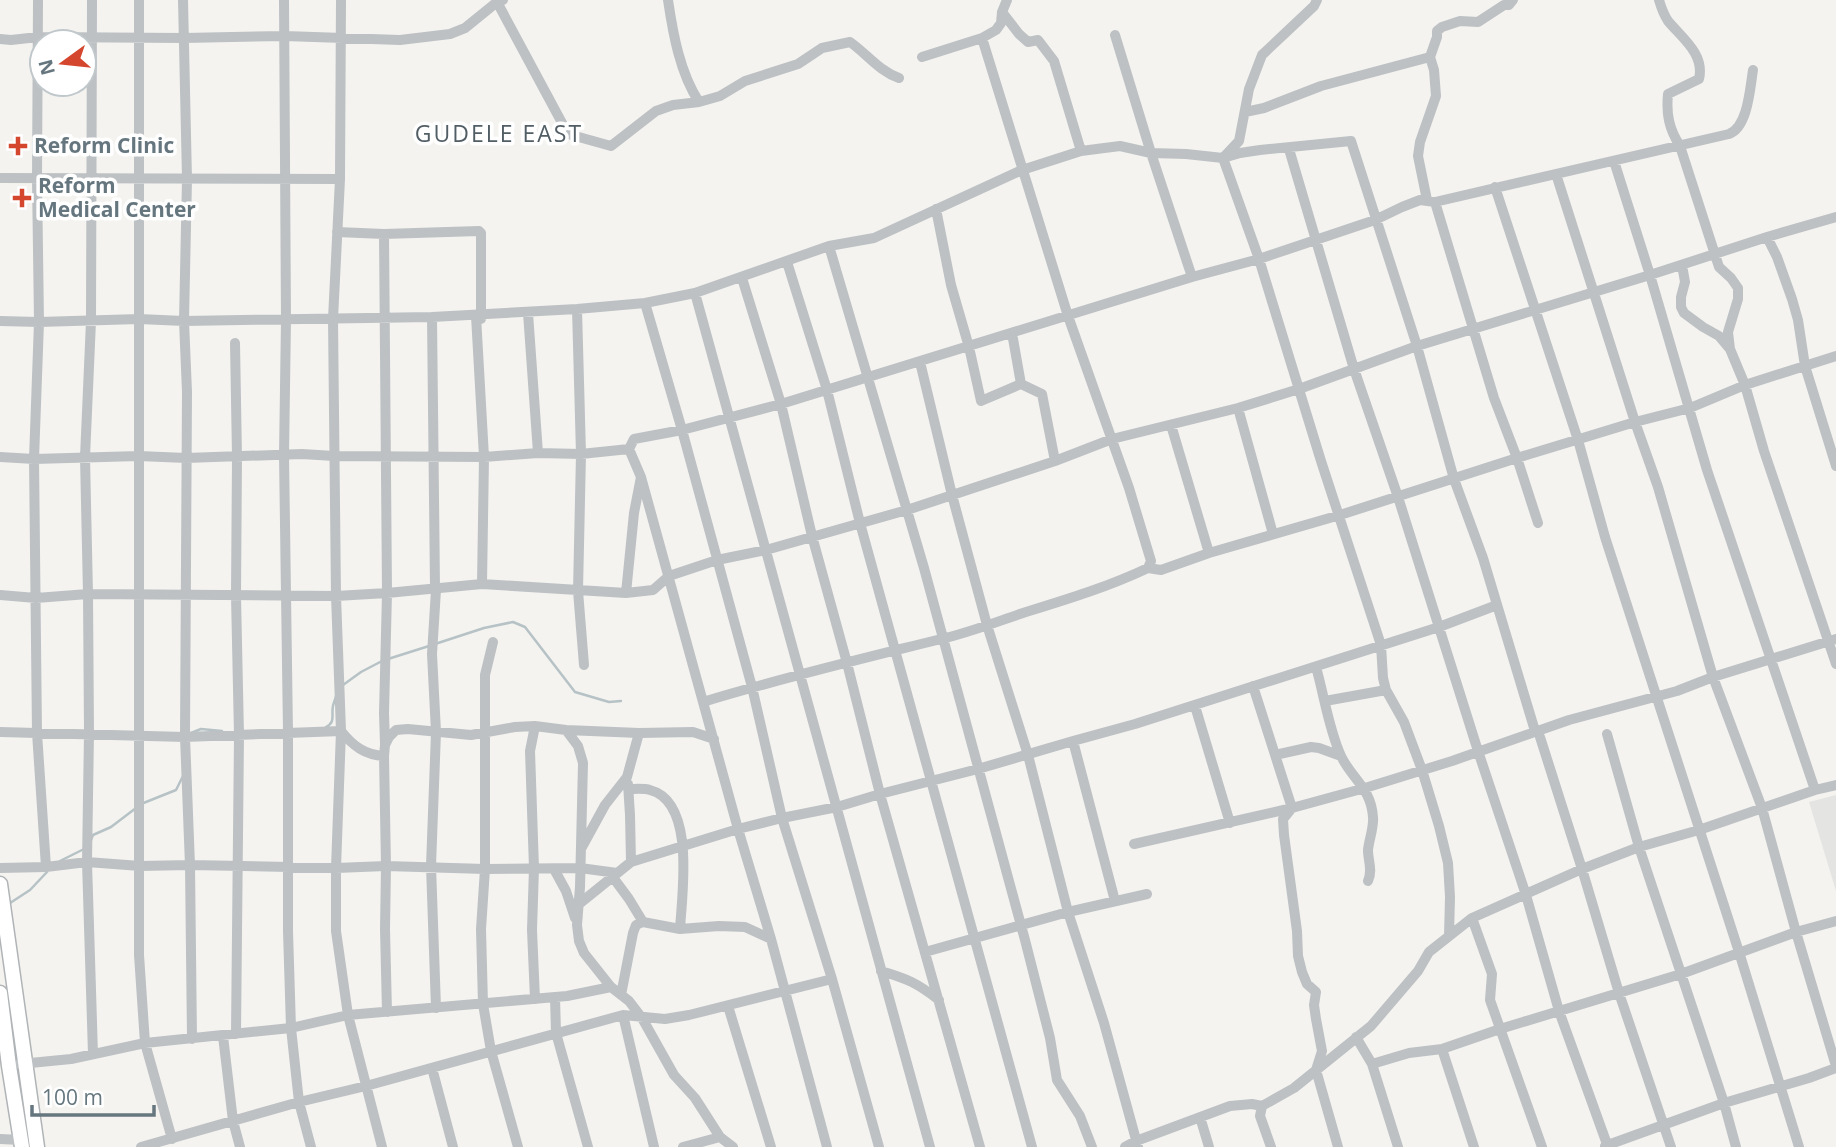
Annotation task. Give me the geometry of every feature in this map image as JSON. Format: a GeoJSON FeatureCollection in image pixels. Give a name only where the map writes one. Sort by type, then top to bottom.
{"type":"FeatureCollection","features":[{"type":"Feature","properties":{"kind":"highway"},"geometry":{"type":"LineString","coordinates":[[0,884],[37,1147]]}},
{"type":"Feature","properties":{"kind":"highway"},"geometry":{"type":"LineString","coordinates":[[0,999],[22,1143]]}},
{"type":"Feature","properties":{"kind":"street"},"geometry":{"type":"LineString","coordinates":[[38,0],[38,28]]}},
{"type":"Feature","properties":{"kind":"street"},"geometry":{"type":"LineString","coordinates":[[92,0],[93,28]]}},
{"type":"Feature","properties":{"kind":"street"},"geometry":{"type":"LineString","coordinates":[[139,0],[139,955],[145,1043],[168,1142]]}},
{"type":"Feature","properties":{"kind":"street"},"geometry":{"type":"LineString","coordinates":[[183,0],[187,179],[184,321],[187,392],[185,737],[192,1039]]}},
{"type":"Feature","properties":{"kind":"street"},"geometry":{"type":"LineString","coordinates":[[284,0],[287,867],[291,1028],[299,1102],[311,1147]]}},
{"type":"Feature","properties":{"kind":"street"},"geometry":{"type":"LineString","coordinates":[[341,0],[340,179],[332,319],[341,732],[336,931],[348,1014],[382,1147]]}},
{"type":"Feature","properties":{"kind":"street"},"geometry":{"type":"LineString","coordinates":[[668,0],[671,23],[688,86],[699,102]]}},
{"type":"Feature","properties":{"kind":"street"},"geometry":{"type":"LineString","coordinates":[[922,57],[982,38],[996,30],[1001,23],[1007,0]]}},
{"type":"Feature","properties":{"kind":"street"},"geometry":{"type":"LineString","coordinates":[[1223,158],[1239,141],[1249,89],[1262,55],[1314,6],[1317,0]]}},
{"type":"Feature","properties":{"kind":"street"},"geometry":{"type":"LineString","coordinates":[[1513,0],[1509,5],[1504,5],[1478,22],[1460,21],[1437,31],[1430,57],[1434,69],[1436,96],[1420,142],[1418,156],[1494,398],[1538,523]]}},
{"type":"Feature","properties":{"kind":"street"},"geometry":{"type":"LineString","coordinates":[[1658,0],[1666,19],[1688,41],[1700,64],[1699,79],[1668,94],[1666,108],[1671,132],[1680,146],[1719,267],[1738,288],[1738,299],[1728,332],[1730,349],[1745,385],[1764,451],[1836,664]]}},
{"type":"Feature","properties":{"kind":"street"},"geometry":{"type":"LineString","coordinates":[[98,37],[285,36],[400,40],[450,34],[465,28],[501,1],[568,134],[611,146],[656,111],[720,96],[745,81],[798,64],[822,48],[850,42],[885,73],[899,78]]}},
{"type":"Feature","properties":{"kind":"street"},"geometry":{"type":"LineString","coordinates":[[1002,12],[1019,34],[1028,42],[1038,40],[1054,61],[1081,151]]}},
{"type":"Feature","properties":{"kind":"street"},"geometry":{"type":"LineString","coordinates":[[1115,35],[1192,277]]}},
{"type":"Feature","properties":{"kind":"street"},"geometry":{"type":"LineString","coordinates":[[0,39],[28,38]]}},
{"type":"Feature","properties":{"kind":"street"},"geometry":{"type":"LineString","coordinates":[[982,38],[1068,317],[1112,439],[1151,561],[1148,568]]}},
{"type":"Feature","properties":{"kind":"street"},"geometry":{"type":"LineString","coordinates":[[1245,112],[1264,108],[1321,86],[1430,57]]}},
{"type":"Feature","properties":{"kind":"street"},"geometry":{"type":"LineString","coordinates":[[827,1147],[641,477],[629,449],[634,439],[682,430],[781,404],[1192,277],[1259,259],[1375,220],[1420,200],[1431,201],[1735,132],[1748,103],[1753,70]]}},
{"type":"Feature","properties":{"kind":"street"},"geometry":{"type":"LineString","coordinates":[[38,98],[39,322],[34,459],[37,733],[46,867]]}},
{"type":"Feature","properties":{"kind":"street"},"geometry":{"type":"LineString","coordinates":[[91,98],[92,321],[85,457],[89,733],[87,862],[93,1054]]}},
{"type":"Feature","properties":{"kind":"street"},"geometry":{"type":"LineString","coordinates":[[0,321],[432,317],[479,320],[645,303],[695,293],[829,246],[874,238],[1022,170],[1081,151],[1120,146],[1152,153],[1223,158],[1240,153],[1351,142],[1417,346],[1454,479],[1483,558],[1619,993],[1671,1147]]}},
{"type":"Feature","properties":{"kind":"street"},"geometry":{"type":"LineString","coordinates":[[1289,149],[1354,369],[1526,895],[1559,1011],[1606,1146],[1724,1103],[1836,1067],[1762,808],[1713,677],[1658,487],[1634,422],[1556,174]]}},
{"type":"Feature","properties":{"kind":"street"},"geometry":{"type":"LineString","coordinates":[[1223,158],[1259,259],[1381,645],[1382,678],[1404,722],[1422,770],[1448,863],[1451,897],[1449,936]]}},
{"type":"Feature","properties":{"kind":"street"},"geometry":{"type":"LineString","coordinates":[[1614,161],[1707,470],[1815,790]]}},
{"type":"Feature","properties":{"kind":"street"},"geometry":{"type":"LineString","coordinates":[[0,178],[340,179]]}},
{"type":"Feature","properties":{"kind":"street"},"geometry":{"type":"LineString","coordinates":[[1495,187],[1578,440],[1605,537],[1799,1147]]}},
{"type":"Feature","properties":{"kind":"street"},"geometry":{"type":"LineString","coordinates":[[936,209],[951,285],[969,346],[981,401],[1021,384],[1042,394],[1055,461]]}},
{"type":"Feature","properties":{"kind":"street"},"geometry":{"type":"LineString","coordinates":[[0,595],[36,598],[88,594],[336,596],[482,584],[626,593],[653,590],[669,576],[907,510],[1055,461],[1112,439],[1238,408],[1417,346],[1836,217]]}},
{"type":"Feature","properties":{"kind":"street"},"geometry":{"type":"LineString","coordinates":[[337,232],[481,233],[479,320],[484,457],[482,584]]}},
{"type":"Feature","properties":{"kind":"street"},"geometry":{"type":"LineString","coordinates":[[384,234],[387,593],[384,929],[387,1012]]}},
{"type":"Feature","properties":{"kind":"street"},"geometry":{"type":"LineString","coordinates":[[1767,237],[1792,299],[1805,366],[1836,466]]}},
{"type":"Feature","properties":{"kind":"street"},"geometry":{"type":"LineString","coordinates":[[829,246],[943,639],[1025,940],[1050,1038],[1057,1080],[1080,1116],[1092,1147]]}},
{"type":"Feature","properties":{"kind":"street"},"geometry":{"type":"LineString","coordinates":[[787,262],[827,390],[860,523],[1032,1147]]}},
{"type":"Feature","properties":{"kind":"street"},"geometry":{"type":"LineString","coordinates":[[1682,265],[1685,282],[1681,307],[1684,313],[1718,336],[1730,349]]}},
{"type":"Feature","properties":{"kind":"street"},"geometry":{"type":"LineString","coordinates":[[742,278],[781,404],[812,536],[880,793],[980,1147]]}},
{"type":"Feature","properties":{"kind":"street"},"geometry":{"type":"LineString","coordinates":[[695,293],[930,1147]]}},
{"type":"Feature","properties":{"kind":"street"},"geometry":{"type":"LineString","coordinates":[[645,303],[752,687],[782,818],[832,979],[879,1147]]}},
{"type":"Feature","properties":{"kind":"street"},"geometry":{"type":"LineString","coordinates":[[577,309],[581,454],[578,591],[584,665]]}},
{"type":"Feature","properties":{"kind":"street"},"geometry":{"type":"LineString","coordinates":[[528,313],[538,453]]}},
{"type":"Feature","properties":{"kind":"street"},"geometry":{"type":"LineString","coordinates":[[432,317],[435,589],[432,654],[436,732],[431,866],[436,1008]]}},
{"type":"Feature","properties":{"kind":"street"},"geometry":{"type":"LineString","coordinates":[[1012,333],[1021,384]]}},
{"type":"Feature","properties":{"kind":"street"},"geometry":{"type":"LineString","coordinates":[[235,343],[239,735],[236,1034]]}},
{"type":"Feature","properties":{"kind":"street"},"geometry":{"type":"LineString","coordinates":[[703,702],[895,649],[943,639],[1071,598],[1148,568],[1161,570],[1634,422],[1690,408],[1745,385],[1836,356]]}},
{"type":"Feature","properties":{"kind":"street"},"geometry":{"type":"LineString","coordinates":[[920,362],[987,625],[1028,755],[1068,912],[1104,1023],[1137,1144]]}},
{"type":"Feature","properties":{"kind":"street"},"geometry":{"type":"LineString","coordinates":[[1238,408],[1273,534]]}},
{"type":"Feature","properties":{"kind":"street"},"geometry":{"type":"LineString","coordinates":[[1171,425],[1209,553]]}},
{"type":"Feature","properties":{"kind":"street"},"geometry":{"type":"LineString","coordinates":[[0,457],[186,458],[302,454],[484,457],[538,453],[581,454],[629,449]]}},
{"type":"Feature","properties":{"kind":"street"},"geometry":{"type":"LineString","coordinates":[[626,593],[634,513],[641,477]]}},
{"type":"Feature","properties":{"kind":"street"},"geometry":{"type":"LineString","coordinates":[[579,904],[631,862],[738,829],[837,807],[1135,724],[1439,627],[1497,605]]}},
{"type":"Feature","properties":{"kind":"street"},"geometry":{"type":"LineString","coordinates":[[1134,844],[1292,808],[1365,788],[1537,734],[1569,720],[1677,691],[1713,677],[1836,639]]}},
{"type":"Feature","properties":{"kind":"street"},"geometry":{"type":"LineString","coordinates":[[493,642],[485,674],[485,869],[481,929],[483,1004],[491,1051],[518,1147]]}},
{"type":"Feature","properties":{"kind":"street"},"geometry":{"type":"LineString","coordinates":[[1316,667],[1341,756],[1365,788],[1374,819],[1368,852],[1372,873],[1368,881]]}},
{"type":"Feature","properties":{"kind":"street"},"geometry":{"type":"LineString","coordinates":[[1253,686],[1292,808]]}},
{"type":"Feature","properties":{"kind":"street"},"geometry":{"type":"LineString","coordinates":[[1325,701],[1386,690]]}},
{"type":"Feature","properties":{"kind":"street"},"geometry":{"type":"LineString","coordinates":[[1195,706],[1230,823]]}},
{"type":"Feature","properties":{"kind":"street"},"geometry":{"type":"LineString","coordinates":[[0,732],[185,737],[341,732],[352,744],[375,755],[385,750],[389,737],[396,730],[408,729],[471,735],[535,726],[639,733],[693,732],[714,739]]}},
{"type":"Feature","properties":{"kind":"street"},"geometry":{"type":"LineString","coordinates":[[535,726],[530,751],[535,999]]}},
{"type":"Feature","properties":{"kind":"street"},"geometry":{"type":"LineString","coordinates":[[566,730],[578,746],[583,763],[579,941],[584,953],[611,988],[629,1001],[642,1018],[674,1075],[695,1098],[716,1141]]}},
{"type":"Feature","properties":{"kind":"street"},"geometry":{"type":"LineString","coordinates":[[581,849],[605,805],[627,777],[639,733]]}},
{"type":"Feature","properties":{"kind":"street"},"geometry":{"type":"LineString","coordinates":[[1607,734],[1639,847],[1724,1103],[1736,1147]]}},
{"type":"Feature","properties":{"kind":"street"},"geometry":{"type":"LineString","coordinates":[[1073,741],[1115,901]]}},
{"type":"Feature","properties":{"kind":"street"},"geometry":{"type":"LineString","coordinates":[[1275,755],[1311,747],[1341,756]]}},
{"type":"Feature","properties":{"kind":"street"},"geometry":{"type":"LineString","coordinates":[[627,777],[631,862]]}},
{"type":"Feature","properties":{"kind":"street"},"geometry":{"type":"LineString","coordinates":[[1125,1147],[1230,1106],[1262,1105],[1294,1088],[1371,1026],[1418,971],[1429,952],[1472,918],[1639,847],[1836,785]]}},
{"type":"Feature","properties":{"kind":"street"},"geometry":{"type":"LineString","coordinates":[[629,789],[650,790],[662,796],[673,808],[684,846],[680,929]]}},
{"type":"Feature","properties":{"kind":"street"},"geometry":{"type":"LineString","coordinates":[[1292,808],[1283,819],[1298,956],[1307,984],[1316,992],[1315,1019],[1322,1051],[1316,1070],[1338,1147]]}},
{"type":"Feature","properties":{"kind":"street"},"geometry":{"type":"LineString","coordinates":[[0,868],[46,867],[87,862],[140,866],[580,868],[614,874],[643,922]]}},
{"type":"Feature","properties":{"kind":"street"},"geometry":{"type":"LineString","coordinates":[[554,869],[578,925]]}},
{"type":"Feature","properties":{"kind":"street"},"geometry":{"type":"LineString","coordinates":[[925,952],[1068,912],[1147,894]]}},
{"type":"Feature","properties":{"kind":"street"},"geometry":{"type":"LineString","coordinates":[[1472,918],[1492,974],[1490,1000],[1542,1147]]}},
{"type":"Feature","properties":{"kind":"street"},"geometry":{"type":"LineString","coordinates":[[1372,1064],[1409,1053],[1442,1049],[1681,974],[1796,932],[1836,921]]}},
{"type":"Feature","properties":{"kind":"street"},"geometry":{"type":"LineString","coordinates":[[621,995],[633,933],[636,925],[643,922],[680,929],[746,927],[771,939]]}},
{"type":"Feature","properties":{"kind":"street"},"geometry":{"type":"LineString","coordinates":[[881,971],[920,985],[940,1001]]}},
{"type":"Feature","properties":{"kind":"street"},"geometry":{"type":"LineString","coordinates":[[141,1147],[168,1142],[299,1102],[366,1086],[623,1014],[665,1019],[832,979]]}},
{"type":"Feature","properties":{"kind":"street"},"geometry":{"type":"LineString","coordinates":[[9,1066],[71,1059],[145,1043],[291,1028],[348,1014],[535,999],[611,988]]}},
{"type":"Feature","properties":{"kind":"street"},"geometry":{"type":"LineString","coordinates":[[555,997],[556,1033],[588,1147]]}},
{"type":"Feature","properties":{"kind":"street"},"geometry":{"type":"LineString","coordinates":[[728,1006],[771,1147]]}},
{"type":"Feature","properties":{"kind":"street"},"geometry":{"type":"LineString","coordinates":[[623,1014],[654,1147]]}},
{"type":"Feature","properties":{"kind":"street"},"geometry":{"type":"LineString","coordinates":[[223,1036],[233,1121],[240,1147]]}},
{"type":"Feature","properties":{"kind":"street"},"geometry":{"type":"LineString","coordinates":[[1356,1037],[1372,1064],[1398,1147]]}},
{"type":"Feature","properties":{"kind":"street"},"geometry":{"type":"LineString","coordinates":[[1442,1049],[1474,1147]]}},
{"type":"Feature","properties":{"kind":"street"},"geometry":{"type":"LineString","coordinates":[[432,1068],[453,1147]]}},
{"type":"Feature","properties":{"kind":"street"},"geometry":{"type":"LineString","coordinates":[[1262,1105],[1260,1116],[1270,1147]]}},
{"type":"Feature","properties":{"kind":"street"},"geometry":{"type":"LineString","coordinates":[[1200,1117],[1209,1147]]}},
{"type":"Feature","properties":{"kind":"street"},"geometry":{"type":"LineString","coordinates":[[0,1139],[22,1143]]}},
{"type":"Feature","properties":{"kind":"street"},"geometry":{"type":"LineString","coordinates":[[684,1147],[716,1141],[733,1147]]}},
{"type":"Feature","properties":{"kind":"shaded area"},"geometry":{"type":"Polygon","coordinates":[[[1836,795],[1836,891],[1809,802],[1836,795]]]}},
{"type":"Feature","properties":{"kind":"waterway"},"geometry":{"type":"LineString","coordinates":[[435,644],[513,622],[525,627],[575,692],[609,702],[621,701]]}},
{"type":"Feature","properties":{"kind":"waterway"},"geometry":{"type":"LineString","coordinates":[[388,659],[429,646]]}},
{"type":"Feature","properties":{"kind":"waterway"},"geometry":{"type":"LineString","coordinates":[[343,685],[382,661]]}},
{"type":"Feature","properties":{"kind":"waterway"},"geometry":{"type":"LineString","coordinates":[[326,727],[332,721],[336,696]]}},
{"type":"Feature","properties":{"kind":"waterway"},"geometry":{"type":"LineString","coordinates":[[191,733],[201,729],[222,731]]}},
{"type":"Feature","properties":{"kind":"waterway"},"geometry":{"type":"LineString","coordinates":[[141,804],[176,790],[183,776]]}},
{"type":"Feature","properties":{"kind":"waterway"},"geometry":{"type":"LineString","coordinates":[[91,840],[93,835],[111,827],[136,808]]}},
{"type":"Feature","properties":{"kind":"waterway"},"geometry":{"type":"LineString","coordinates":[[60,861],[86,848]]}},
{"type":"Feature","properties":{"kind":"waterway"},"geometry":{"type":"LineString","coordinates":[[7,905],[30,890],[47,872]]}},
{"type":"Feature","properties":{"kind":"place","name":"Reform Clinic"},"geometry":{"type":"Point","coordinates":[18,146]}},
{"type":"Feature","properties":{"kind":"place","name":"Reform Medical Center"},"geometry":{"type":"Point","coordinates":[22,198]}},
{"type":"Feature","properties":{"kind":"district","name":"GUDELE EAST"},"geometry":{"type":"Point","coordinates":[499,134]}}]}
